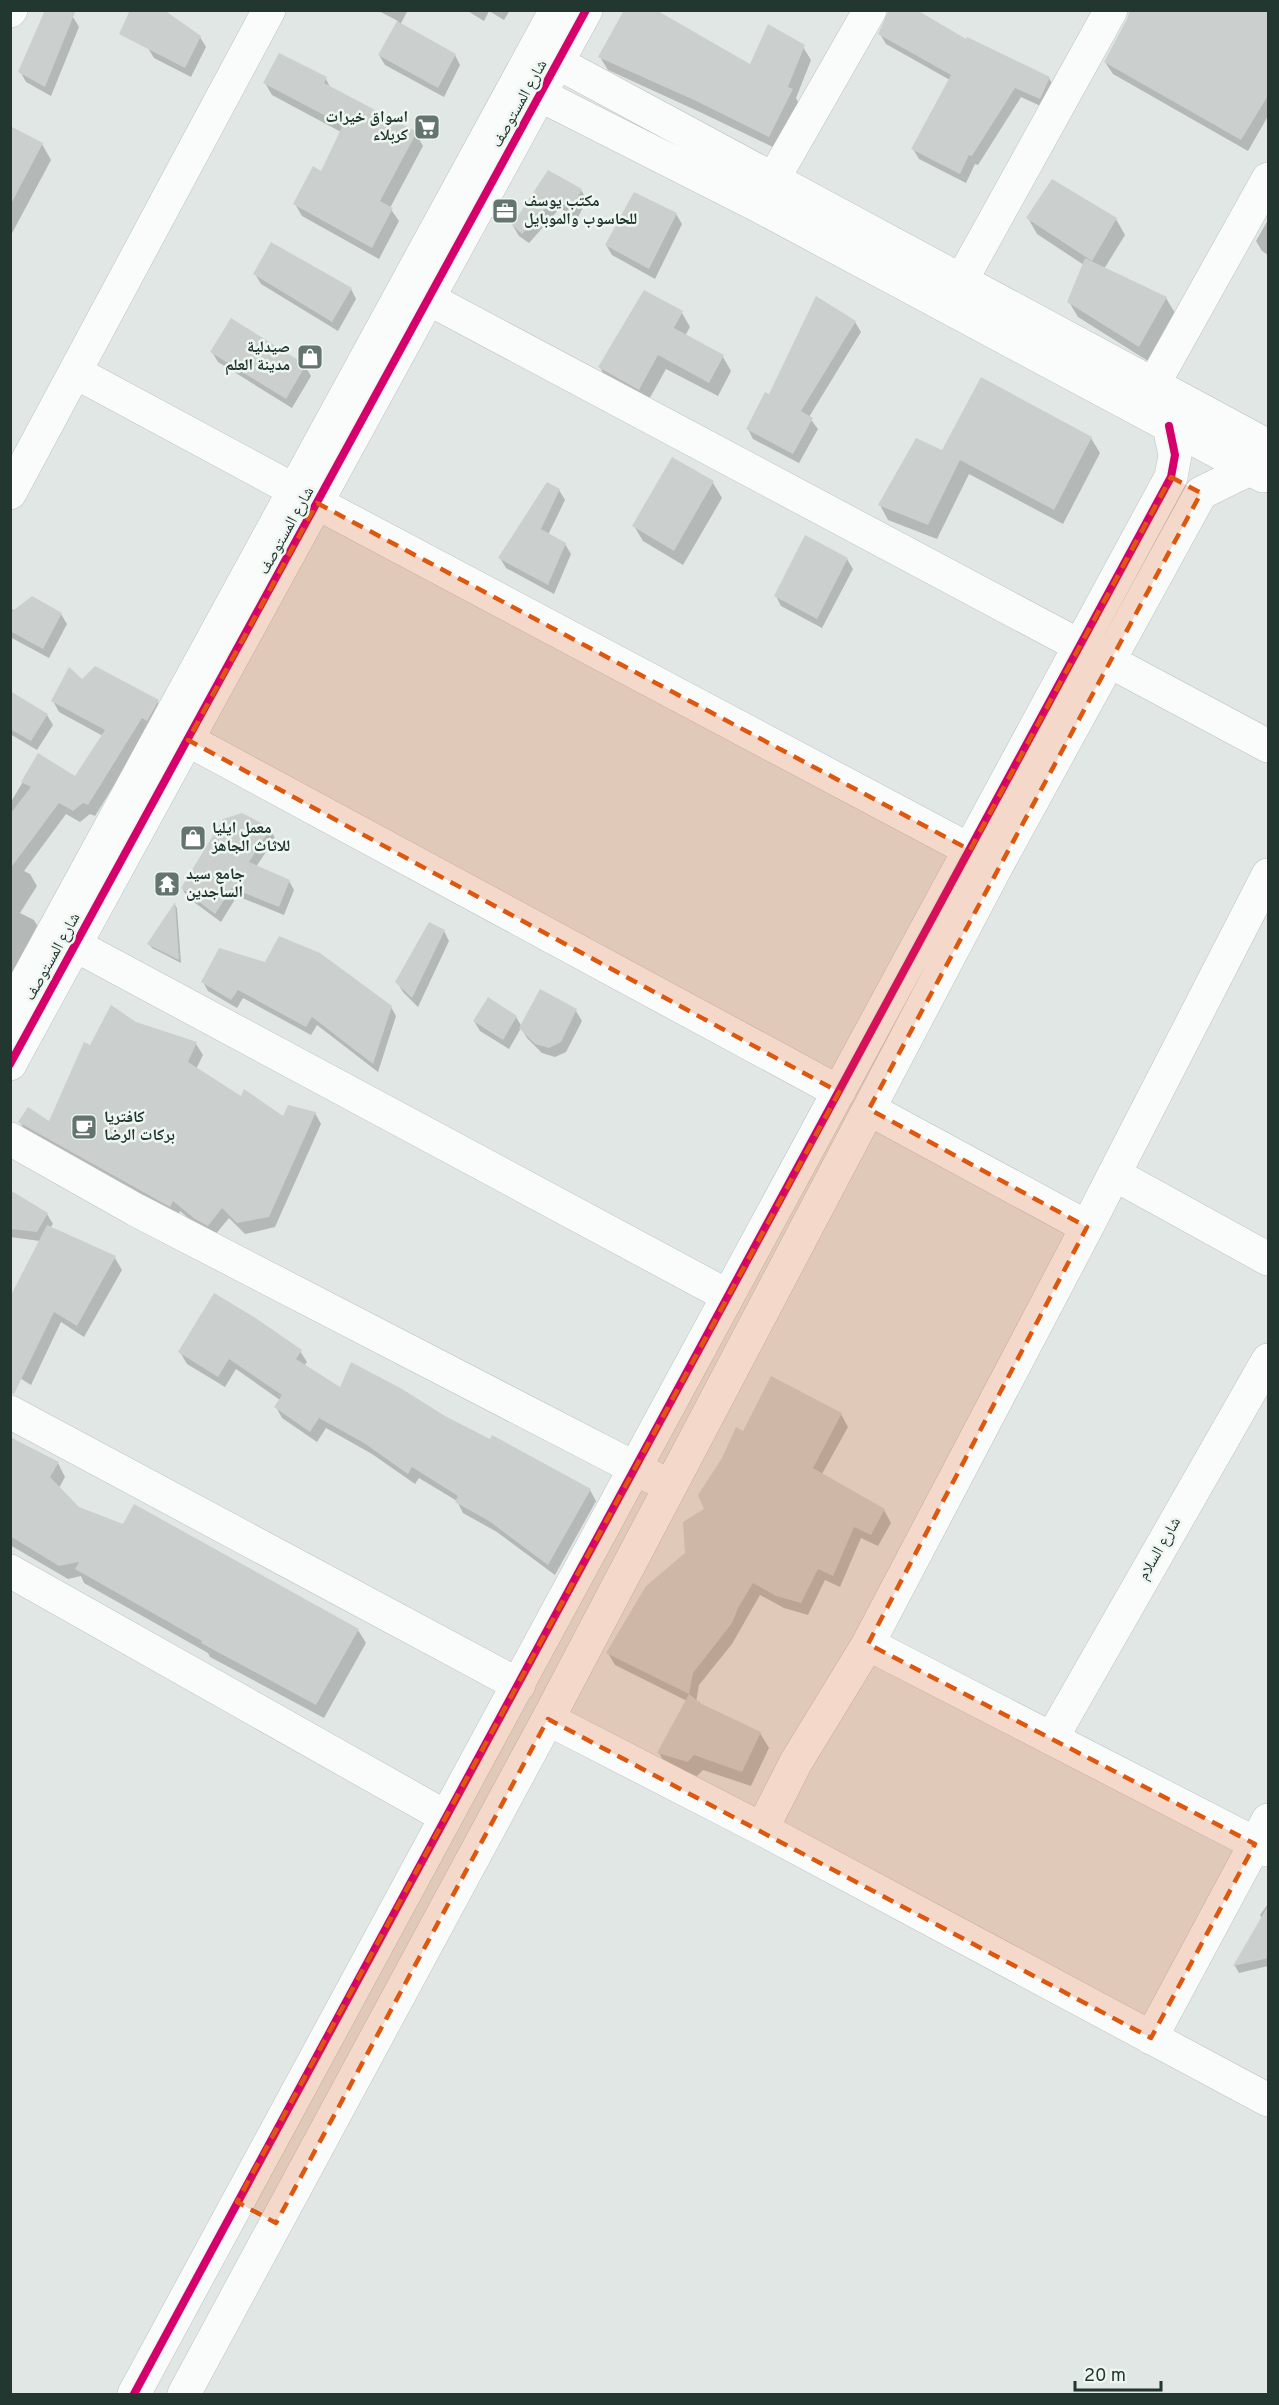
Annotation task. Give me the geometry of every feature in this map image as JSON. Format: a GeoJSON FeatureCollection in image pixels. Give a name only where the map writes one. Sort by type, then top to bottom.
{"type":"FeatureCollection","features":[{"type":"Feature","properties":{"kind":"street","name":"شارع المستوصف"},"geometry":{"type":"LineString","coordinates":[[10,1011],[245,607],[383,356],[556,10]]}},
{"type":"Feature","properties":{"kind":"street","name":"شارع المستوصف"},"geometry":{"type":"LineString","coordinates":[[383,356],[429,299],[586,10]]}},
{"type":"Feature","properties":{"kind":"street"},"geometry":{"type":"LineString","coordinates":[[766,192],[870,10]]}},
{"type":"Feature","properties":{"kind":"street"},"geometry":{"type":"LineString","coordinates":[[961,281],[1111,10]]}},
{"type":"Feature","properties":{"kind":"street"},"geometry":{"type":"LineString","coordinates":[[12,489],[75,372],[258,14]]}},
{"type":"Feature","properties":{"kind":"street"},"geometry":{"type":"LineString","coordinates":[[558,63],[766,192],[1168,426],[1262,465]]}},
{"type":"Feature","properties":{"kind":"street"},"geometry":{"type":"LineString","coordinates":[[540,95],[766,192],[961,281],[1153,385],[1262,465]]}},
{"type":"Feature","properties":{"kind":"street"},"geometry":{"type":"LineString","coordinates":[[1153,385],[1269,179]]}},
{"type":"Feature","properties":{"kind":"street"},"geometry":{"type":"LineString","coordinates":[[429,299],[1080,646]]}},
{"type":"Feature","properties":{"kind":"street"},"geometry":{"type":"LineString","coordinates":[[75,372],[970,850]]}},
{"type":"Feature","properties":{"kind":"street"},"geometry":{"type":"LineString","coordinates":[[134,2394],[1171,477],[1175,455],[1168,426]]}},
{"type":"Feature","properties":{"kind":"street"},"geometry":{"type":"LineString","coordinates":[[184,2394],[672,1487],[868,1108],[995,869],[1201,493],[1262,465]]}},
{"type":"Feature","properties":{"kind":"street"},"geometry":{"type":"LineString","coordinates":[[1171,477],[1201,493]]}},
{"type":"Feature","properties":{"kind":"street","name":"شارع المستوصف"},"geometry":{"type":"LineString","coordinates":[[10,1064],[188,740],[245,607]]}},
{"type":"Feature","properties":{"kind":"street"},"geometry":{"type":"LineString","coordinates":[[1108,661],[1269,746]]}},
{"type":"Feature","properties":{"kind":"street"},"geometry":{"type":"LineString","coordinates":[[188,740],[839,1092]]}},
{"type":"Feature","properties":{"kind":"street"},"geometry":{"type":"LineString","coordinates":[[762,1829],[796,1762],[868,1644],[1269,875]]}},
{"type":"Feature","properties":{"kind":"street"},"geometry":{"type":"LineString","coordinates":[[75,945],[728,1296]]}},
{"type":"Feature","properties":{"kind":"street"},"geometry":{"type":"LineString","coordinates":[[868,1108],[1087,1227]]}},
{"type":"Feature","properties":{"kind":"street"},"geometry":{"type":"LineString","coordinates":[[10,1139],[136,1210],[672,1487]]}},
{"type":"Feature","properties":{"kind":"street"},"geometry":{"type":"LineString","coordinates":[[1114,1174],[1269,1259]]}},
{"type":"Feature","properties":{"kind":"street","name":"شارع السلام"},"geometry":{"type":"LineString","coordinates":[[1052,1738],[1269,1360]]}},
{"type":"Feature","properties":{"kind":"street"},"geometry":{"type":"LineString","coordinates":[[10,1412],[519,1685]]}},
{"type":"Feature","properties":{"kind":"street"},"geometry":{"type":"LineString","coordinates":[[10,1570],[446,1817]]}},
{"type":"Feature","properties":{"kind":"street"},"geometry":{"type":"LineString","coordinates":[[868,1644],[1052,1738],[1264,1838],[1151,2038]]}},
{"type":"Feature","properties":{"kind":"street"},"geometry":{"type":"LineString","coordinates":[[548,1719],[762,1829],[1269,2100]]}},
{"type":"Feature","properties":{"kind":"street"},"geometry":{"type":"LineString","coordinates":[[237,2202],[276,2223]]}},
{"type":"Feature","properties":{"kind":"highlighted area"},"geometry":{"type":"Polygon","coordinates":[[[1171,477],[1201,493],[869,1109],[1087,1227],[868,1644],[1255,1844],[1151,2038],[548,1719],[276,2223],[237,2202],[839,1092],[188,740],[317,503],[970,850],[1171,477]]]}},
{"type":"Feature","properties":{"kind":"building"},"geometry":{"type":"Polygon","coordinates":[[[45,10],[76,10],[45,87],[18,72],[45,10]]]}},
{"type":"Feature","properties":{"kind":"building"},"geometry":{"type":"Polygon","coordinates":[[[130,10],[164,10],[201,36],[185,68],[119,34],[130,10]]]}},
{"type":"Feature","properties":{"kind":"building"},"geometry":{"type":"Polygon","coordinates":[[[624,10],[656,10],[750,64],[768,24],[805,45],[788,87],[793,89],[769,137],[598,57],[624,10]]]}},
{"type":"Feature","properties":{"kind":"building"},"geometry":{"type":"Polygon","coordinates":[[[889,10],[917,10],[966,39],[967,37],[1050,77],[1040,99],[1015,88],[972,156],[969,155],[960,174],[911,149],[951,75],[878,34],[889,10]]]}},
{"type":"Feature","properties":{"kind":"building"},"geometry":{"type":"Polygon","coordinates":[[[1130,10],[1269,10],[1269,94],[1241,140],[1104,62],[1130,10]]]}},
{"type":"Feature","properties":{"kind":"building"},"geometry":{"type":"Polygon","coordinates":[[[397,21],[456,54],[438,88],[378,55],[397,21]]]}},
{"type":"Feature","properties":{"kind":"building"},"geometry":{"type":"Polygon","coordinates":[[[279,53],[327,77],[324,83],[417,132],[380,201],[393,208],[372,248],[293,204],[313,166],[321,171],[343,125],[263,83],[279,53]]]}},
{"type":"Feature","properties":{"kind":"building"},"geometry":{"type":"Polygon","coordinates":[[[10,126],[43,143],[10,206],[10,126]]]}},
{"type":"Feature","properties":{"kind":"building"},"geometry":{"type":"Polygon","coordinates":[[[548,170],[582,189],[571,210],[554,199],[522,234],[512,225],[548,170]]]}},
{"type":"Feature","properties":{"kind":"building"},"geometry":{"type":"Polygon","coordinates":[[[1052,179],[1117,218],[1092,261],[1026,218],[1052,179]]]}},
{"type":"Feature","properties":{"kind":"building"},"geometry":{"type":"Polygon","coordinates":[[[634,192],[677,213],[649,269],[605,245],[634,192]]]}},
{"type":"Feature","properties":{"kind":"building"},"geometry":{"type":"Polygon","coordinates":[[[271,242],[352,288],[332,322],[253,274],[271,242]]]}},
{"type":"Feature","properties":{"kind":"building"},"geometry":{"type":"Polygon","coordinates":[[[1085,258],[1167,297],[1139,347],[1067,302],[1085,258]]]}},
{"type":"Feature","properties":{"kind":"building"},"geometry":{"type":"Polygon","coordinates":[[[644,290],[683,311],[674,328],[724,355],[709,383],[658,355],[639,390],[598,367],[644,290]]]}},
{"type":"Feature","properties":{"kind":"building"},"geometry":{"type":"Polygon","coordinates":[[[816,296],[856,321],[801,411],[813,418],[793,454],[746,429],[765,392],[769,394],[816,296]]]}},
{"type":"Feature","properties":{"kind":"building"},"geometry":{"type":"Polygon","coordinates":[[[231,318],[306,365],[286,399],[210,352],[231,318]]]}},
{"type":"Feature","properties":{"kind":"building"},"geometry":{"type":"Polygon","coordinates":[[[981,377],[1092,437],[1054,510],[960,460],[928,525],[878,505],[916,438],[942,450],[981,377]]]}},
{"type":"Feature","properties":{"kind":"building"},"geometry":{"type":"Polygon","coordinates":[[[672,457],[714,481],[674,551],[632,526],[672,457]]]}},
{"type":"Feature","properties":{"kind":"building"},"geometry":{"type":"Polygon","coordinates":[[[547,482],[560,489],[541,529],[566,543],[548,585],[498,558],[547,482]]]}},
{"type":"Feature","properties":{"kind":"building"},"geometry":{"type":"Polygon","coordinates":[[[805,535],[848,558],[817,619],[774,596],[805,535]]]}},
{"type":"Feature","properties":{"kind":"building"},"geometry":{"type":"Polygon","coordinates":[[[32,596],[62,613],[43,649],[10,631],[10,613],[32,596]]]}},
{"type":"Feature","properties":{"kind":"building"},"geometry":{"type":"Polygon","coordinates":[[[95,666],[159,700],[147,721],[142,718],[88,805],[83,803],[73,811],[59,803],[10,869],[10,814],[31,787],[21,782],[38,753],[75,776],[105,730],[51,701],[69,667],[82,679],[95,666]]]}},
{"type":"Feature","properties":{"kind":"building"},"geometry":{"type":"Polygon","coordinates":[[[10,691],[48,714],[31,741],[10,729],[10,691]]]}},
{"type":"Feature","properties":{"kind":"building"},"geometry":{"type":"Polygon","coordinates":[[[242,813],[271,828],[249,862],[290,880],[279,907],[232,888],[215,914],[181,888],[223,819],[242,813]]]}},
{"type":"Feature","properties":{"kind":"building"},"geometry":{"type":"Polygon","coordinates":[[[175,902],[179,960],[147,944],[175,902]]]}},
{"type":"Feature","properties":{"kind":"building"},"geometry":{"type":"Polygon","coordinates":[[[429,922],[445,930],[412,998],[395,982],[429,922]]]}},
{"type":"Feature","properties":{"kind":"building"},"geometry":{"type":"Polygon","coordinates":[[[279,936],[320,953],[392,1006],[373,1064],[312,1017],[306,1027],[238,990],[231,1000],[201,982],[219,948],[265,962],[279,936]]]}},
{"type":"Feature","properties":{"kind":"building"},"geometry":{"type":"Polygon","coordinates":[[[540,989],[577,1009],[561,1042],[549,1048],[535,1044],[519,1028],[540,989]]]}},
{"type":"Feature","properties":{"kind":"building"},"geometry":{"type":"Polygon","coordinates":[[[488,997],[517,1016],[503,1040],[473,1021],[488,997]]]}},
{"type":"Feature","properties":{"kind":"building"},"geometry":{"type":"Polygon","coordinates":[[[111,1005],[136,1022],[197,1042],[188,1062],[241,1096],[244,1089],[283,1116],[288,1105],[316,1112],[269,1217],[237,1223],[222,1208],[208,1226],[195,1219],[173,1201],[170,1207],[18,1122],[28,1107],[49,1121],[84,1042],[90,1045],[111,1005]]]}},
{"type":"Feature","properties":{"kind":"building"},"geometry":{"type":"Polygon","coordinates":[[[10,1190],[48,1213],[37,1232],[10,1229],[10,1190]]]}},
{"type":"Feature","properties":{"kind":"building"},"geometry":{"type":"Polygon","coordinates":[[[47,1225],[116,1256],[77,1326],[54,1312],[14,1394],[10,1393],[10,1297],[47,1225]]]}},
{"type":"Feature","properties":{"kind":"building"},"geometry":{"type":"Polygon","coordinates":[[[214,1293],[302,1350],[296,1359],[340,1387],[351,1362],[402,1389],[445,1416],[490,1439],[492,1435],[591,1489],[548,1565],[489,1521],[455,1502],[458,1496],[412,1467],[408,1474],[364,1443],[319,1418],[310,1432],[274,1407],[282,1395],[229,1359],[218,1377],[178,1352],[214,1293]]]}},
{"type":"Feature","properties":{"kind":"building"},"geometry":{"type":"Polygon","coordinates":[[[771,1376],[842,1413],[813,1468],[885,1509],[871,1535],[854,1527],[833,1576],[818,1569],[801,1603],[776,1596],[753,1583],[732,1623],[693,1673],[689,1694],[606,1653],[646,1586],[685,1553],[683,1522],[704,1509],[698,1495],[722,1458],[736,1427],[743,1431],[771,1376]]]}},
{"type":"Feature","properties":{"kind":"building"},"geometry":{"type":"Polygon","coordinates":[[[10,1437],[59,1462],[50,1477],[79,1507],[123,1524],[134,1504],[359,1629],[316,1705],[201,1643],[202,1641],[75,1569],[79,1562],[59,1566],[10,1536],[10,1437]]]}},
{"type":"Feature","properties":{"kind":"building"},"geometry":{"type":"Polygon","coordinates":[[[689,1694],[702,1704],[761,1732],[742,1772],[694,1755],[688,1762],[657,1753],[689,1694]]]}},
{"type":"Feature","properties":{"kind":"building"},"geometry":{"type":"Polygon","coordinates":[[[1269,1904],[1269,1958],[1233,1966],[1269,1904]]]}},
{"type":"Feature","properties":{"kind":"cycle path"},"geometry":{"type":"LineString","coordinates":[[10,1064],[586,10]]}},
{"type":"Feature","properties":{"kind":"cycle path"},"geometry":{"type":"LineString","coordinates":[[134,2394],[1171,477],[1175,455],[1169,426]]}},
{"type":"Feature","properties":{"kind":"place","name":"اسواق خيرات كربلاء"},"geometry":{"type":"Point","coordinates":[427,127]}},
{"type":"Feature","properties":{"kind":"place","name":"مكتب يوسف للحاسوب والموبايل"},"geometry":{"type":"Point","coordinates":[505,211]}},
{"type":"Feature","properties":{"kind":"place","name":"صيدلية مدينة العلم"},"geometry":{"type":"Point","coordinates":[310,357]}},
{"type":"Feature","properties":{"kind":"place","name":"معمل ايليا للاثاث الجاهز"},"geometry":{"type":"Point","coordinates":[193,838]}},
{"type":"Feature","properties":{"kind":"place","name":"جامع سيد الساجدين"},"geometry":{"type":"Point","coordinates":[167,884]}},
{"type":"Feature","properties":{"kind":"place","name":"كافتريا بركات الرضا"},"geometry":{"type":"Point","coordinates":[84,1127]}}]}
